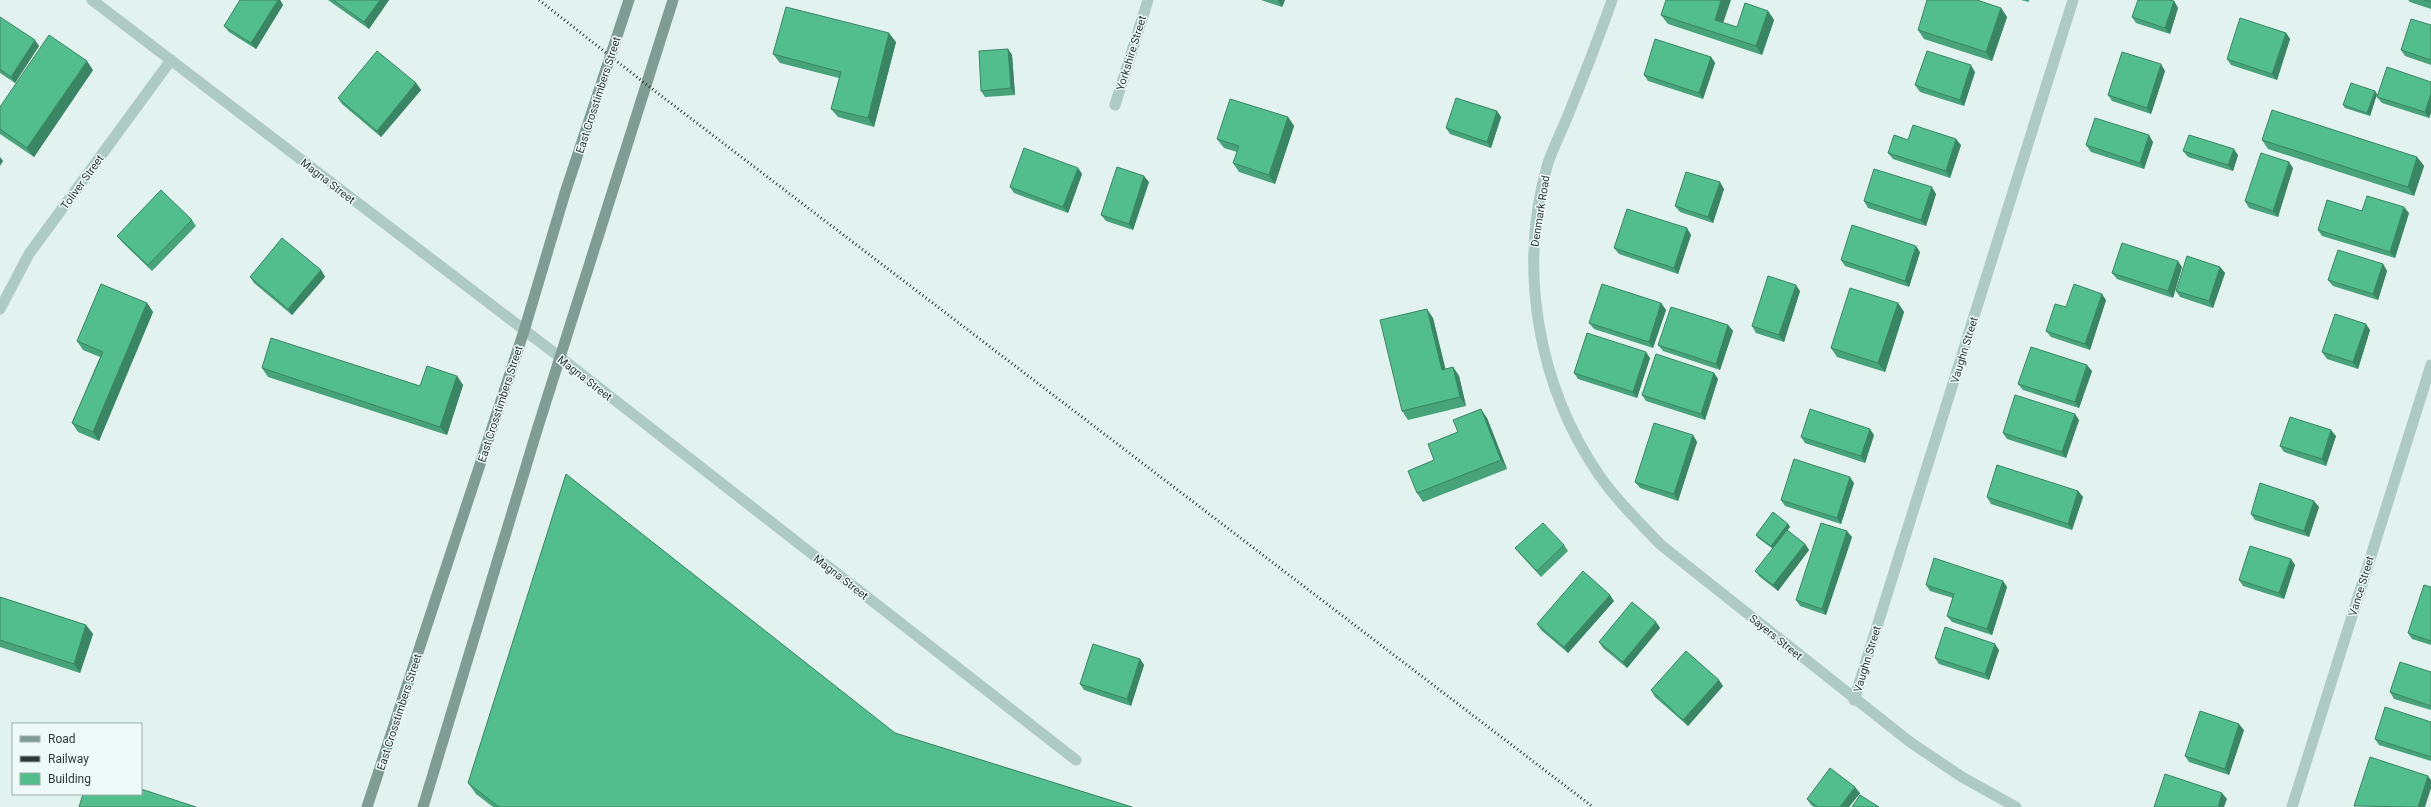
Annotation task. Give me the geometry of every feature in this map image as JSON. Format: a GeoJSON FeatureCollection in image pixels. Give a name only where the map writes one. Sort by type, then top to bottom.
{"type":"FeatureCollection","features":[{"type":"Feature","properties":{"kind":"main road","name":"East Crosstimbers Street"},"geometry":{"type":"LineString","coordinates":[[367,807],[524,331],[565,193],[629,0]]}},
{"type":"Feature","properties":{"kind":"main road"},"geometry":{"type":"LineString","coordinates":[[423,807],[673,0]]}},
{"type":"Feature","properties":{"kind":"street","name":"Magna Street"},"geometry":{"type":"LineString","coordinates":[[92,0],[561,358],[1076,760]]}},
{"type":"Feature","properties":{"kind":"street","name":"Yorkshire Street"},"geometry":{"type":"LineString","coordinates":[[1115,105],[1148,0]]}},
{"type":"Feature","properties":{"kind":"street","name":"Denmark Road"},"geometry":{"type":"LineString","coordinates":[[1573,429],[1557,393],[1544,348],[1534,291],[1533,244],[1540,198],[1549,163],[1612,0]]}},
{"type":"Feature","properties":{"kind":"street","name":"Vaughn Street"},"geometry":{"type":"LineString","coordinates":[[1854,700],[2073,0]]}},
{"type":"Feature","properties":{"kind":"street","name":"Toliver Street"},"geometry":{"type":"LineString","coordinates":[[0,309],[29,254],[171,60]]}},
{"type":"Feature","properties":{"kind":"street","name":"Vance Street"},"geometry":{"type":"LineString","coordinates":[[2292,807],[2431,365]]}},
{"type":"Feature","properties":{"kind":"street","name":"Sayers Street"},"geometry":{"type":"LineString","coordinates":[[1573,429],[1600,476],[1661,545],[1854,700],[1910,742],[1962,778],[2016,807]]}},
{"type":"Feature","properties":{"kind":"building"},"geometry":{"type":"Polygon","coordinates":[[[240,0],[278,0],[251,43],[224,26],[240,0]]]}},
{"type":"Feature","properties":{"kind":"building"},"geometry":{"type":"Polygon","coordinates":[[[333,0],[380,0],[364,22],[333,0]]]}},
{"type":"Feature","properties":{"kind":"building"},"geometry":{"type":"Polygon","coordinates":[[[1666,0],[1721,0],[1715,20],[1737,27],[1745,3],[1768,11],[1756,46],[1661,15],[1666,0]]]}},
{"type":"Feature","properties":{"kind":"building"},"geometry":{"type":"Polygon","coordinates":[[[1927,0],[1977,0],[2001,8],[1986,52],[1918,30],[1927,0]]]}},
{"type":"Feature","properties":{"kind":"building"},"geometry":{"type":"Polygon","coordinates":[[[2138,0],[2174,1],[2165,28],[2132,17],[2138,0]]]}},
{"type":"Feature","properties":{"kind":"building"},"geometry":{"type":"Polygon","coordinates":[[[786,7],[889,33],[868,118],[831,109],[841,72],[773,54],[786,7]]]}},
{"type":"Feature","properties":{"kind":"building"},"geometry":{"type":"Polygon","coordinates":[[[0,17],[35,40],[11,77],[0,69],[0,17]]]}},
{"type":"Feature","properties":{"kind":"building"},"geometry":{"type":"Polygon","coordinates":[[[2240,18],[2286,33],[2272,74],[2227,59],[2240,18]]]}},
{"type":"Feature","properties":{"kind":"building"},"geometry":{"type":"Polygon","coordinates":[[[2411,19],[2431,25],[2431,60],[2401,50],[2411,19]]]}},
{"type":"Feature","properties":{"kind":"building"},"geometry":{"type":"Polygon","coordinates":[[[49,35],[87,61],[27,148],[0,129],[0,107],[49,35]]]}},
{"type":"Feature","properties":{"kind":"building"},"geometry":{"type":"Polygon","coordinates":[[[1655,39],[1711,57],[1699,93],[1644,75],[1655,39]]]}},
{"type":"Feature","properties":{"kind":"building"},"geometry":{"type":"Polygon","coordinates":[[[1008,49],[1011,88],[981,91],[979,51],[1008,49]]]}},
{"type":"Feature","properties":{"kind":"building"},"geometry":{"type":"Polygon","coordinates":[[[377,51],[416,83],[377,131],[338,98],[377,51]]]}},
{"type":"Feature","properties":{"kind":"building"},"geometry":{"type":"Polygon","coordinates":[[[1927,51],[1971,65],[1960,100],[1915,85],[1927,51]]]}},
{"type":"Feature","properties":{"kind":"building"},"geometry":{"type":"Polygon","coordinates":[[[2122,52],[2161,64],[2147,108],[2108,95],[2122,52]]]}},
{"type":"Feature","properties":{"kind":"building"},"geometry":{"type":"Polygon","coordinates":[[[2387,67],[2431,82],[2431,94],[2425,112],[2377,97],[2387,67]]]}},
{"type":"Feature","properties":{"kind":"building"},"geometry":{"type":"Polygon","coordinates":[[[2351,83],[2375,91],[2367,113],[2343,105],[2351,83]]]}},
{"type":"Feature","properties":{"kind":"building"},"geometry":{"type":"Polygon","coordinates":[[[1456,98],[1497,111],[1487,142],[1446,128],[1456,98]]]}},
{"type":"Feature","properties":{"kind":"building"},"geometry":{"type":"Polygon","coordinates":[[[1230,99],[1288,117],[1269,175],[1233,163],[1239,146],[1217,139],[1230,99]]]}},
{"type":"Feature","properties":{"kind":"building"},"geometry":{"type":"Polygon","coordinates":[[[2272,110],[2417,157],[2408,187],[2262,140],[2272,110]]]}},
{"type":"Feature","properties":{"kind":"building"},"geometry":{"type":"Polygon","coordinates":[[[2095,118],[2149,135],[2140,163],[2086,145],[2095,118]]]}},
{"type":"Feature","properties":{"kind":"building"},"geometry":{"type":"Polygon","coordinates":[[[1913,125],[1956,139],[1946,171],[1888,153],[1894,135],[1908,140],[1913,125]]]}},
{"type":"Feature","properties":{"kind":"building"},"geometry":{"type":"Polygon","coordinates":[[[2189,135],[2234,149],[2228,165],[2183,151],[2189,135]]]}},
{"type":"Feature","properties":{"kind":"building"},"geometry":{"type":"Polygon","coordinates":[[[1024,148],[1078,168],[1063,207],[1010,187],[1024,148]]]}},
{"type":"Feature","properties":{"kind":"building"},"geometry":{"type":"Polygon","coordinates":[[[2261,153],[2289,162],[2273,211],[2245,201],[2261,153]]]}},
{"type":"Feature","properties":{"kind":"building"},"geometry":{"type":"Polygon","coordinates":[[[1117,167],[1144,176],[1129,224],[1101,215],[1117,167]]]}},
{"type":"Feature","properties":{"kind":"building"},"geometry":{"type":"Polygon","coordinates":[[[1874,169],[1932,187],[1921,220],[1864,201],[1874,169]]]}},
{"type":"Feature","properties":{"kind":"building"},"geometry":{"type":"Polygon","coordinates":[[[1686,172],[1720,182],[1708,217],[1675,206],[1686,172]]]}},
{"type":"Feature","properties":{"kind":"building"},"geometry":{"type":"Polygon","coordinates":[[[161,190],[192,220],[148,265],[117,236],[161,190]]]}},
{"type":"Feature","properties":{"kind":"building"},"geometry":{"type":"Polygon","coordinates":[[[2367,196],[2404,207],[2390,252],[2318,230],[2327,200],[2362,211],[2367,196]]]}},
{"type":"Feature","properties":{"kind":"building"},"geometry":{"type":"Polygon","coordinates":[[[1627,209],[1687,228],[1674,268],[1614,248],[1627,209]]]}},
{"type":"Feature","properties":{"kind":"building"},"geometry":{"type":"Polygon","coordinates":[[[1852,225],[1916,246],[1905,281],[1841,260],[1852,225]]]}},
{"type":"Feature","properties":{"kind":"building"},"geometry":{"type":"Polygon","coordinates":[[[282,238],[321,270],[288,309],[250,277],[282,238]]]}},
{"type":"Feature","properties":{"kind":"building"},"geometry":{"type":"Polygon","coordinates":[[[2122,243],[2178,261],[2168,291],[2112,273],[2122,243]]]}},
{"type":"Feature","properties":{"kind":"building"},"geometry":{"type":"Polygon","coordinates":[[[2338,250],[2383,264],[2373,294],[2328,280],[2338,250]]]}},
{"type":"Feature","properties":{"kind":"building"},"geometry":{"type":"Polygon","coordinates":[[[2187,256],[2220,267],[2209,301],[2176,291],[2187,256]]]}},
{"type":"Feature","properties":{"kind":"building"},"geometry":{"type":"Polygon","coordinates":[[[1768,276],[1796,285],[1779,335],[1752,326],[1768,276]]]}},
{"type":"Feature","properties":{"kind":"building"},"geometry":{"type":"Polygon","coordinates":[[[101,284],[147,303],[93,432],[72,423],[103,352],[77,341],[101,284]]]}},
{"type":"Feature","properties":{"kind":"building"},"geometry":{"type":"Polygon","coordinates":[[[1602,284],[1661,303],[1649,342],[1589,323],[1602,284]]]}},
{"type":"Feature","properties":{"kind":"building"},"geometry":{"type":"Polygon","coordinates":[[[2074,284],[2102,294],[2085,344],[2046,331],[2055,304],[2066,307],[2074,284]]]}},
{"type":"Feature","properties":{"kind":"building"},"geometry":{"type":"Polygon","coordinates":[[[1850,288],[1898,303],[1878,363],[1831,348],[1850,288]]]}},
{"type":"Feature","properties":{"kind":"building"},"geometry":{"type":"Polygon","coordinates":[[[1671,307],[1728,325],[1716,364],[1658,345],[1671,307]]]}},
{"type":"Feature","properties":{"kind":"building"},"geometry":{"type":"Polygon","coordinates":[[[1427,309],[1442,370],[1453,367],[1460,397],[1402,411],[1380,320],[1427,309]]]}},
{"type":"Feature","properties":{"kind":"building"},"geometry":{"type":"Polygon","coordinates":[[[2335,314],[2366,324],[2353,362],[2322,352],[2335,314]]]}},
{"type":"Feature","properties":{"kind":"building"},"geometry":{"type":"Polygon","coordinates":[[[1587,333],[1646,352],[1633,392],[1574,373],[1587,333]]]}},
{"type":"Feature","properties":{"kind":"building"},"geometry":{"type":"Polygon","coordinates":[[[271,338],[420,386],[427,366],[457,376],[440,427],[262,368],[271,338]]]}},
{"type":"Feature","properties":{"kind":"building"},"geometry":{"type":"Polygon","coordinates":[[[2031,347],[2087,365],[2075,402],[2018,384],[2031,347]]]}},
{"type":"Feature","properties":{"kind":"building"},"geometry":{"type":"Polygon","coordinates":[[[1656,354],[1714,373],[1701,414],[1642,395],[1656,354]]]}},
{"type":"Feature","properties":{"kind":"building"},"geometry":{"type":"Polygon","coordinates":[[[2015,395],[2075,414],[2062,452],[2003,433],[2015,395]]]}},
{"type":"Feature","properties":{"kind":"building"},"geometry":{"type":"Polygon","coordinates":[[[1481,409],[1501,460],[1417,493],[1408,471],[1434,460],[1428,444],[1458,432],[1453,420],[1481,409]]]}},
{"type":"Feature","properties":{"kind":"building"},"geometry":{"type":"Polygon","coordinates":[[[1810,409],[1870,429],[1861,456],[1801,437],[1810,409]]]}},
{"type":"Feature","properties":{"kind":"building"},"geometry":{"type":"Polygon","coordinates":[[[2290,417],[2331,430],[2322,459],[2280,446],[2290,417]]]}},
{"type":"Feature","properties":{"kind":"building"},"geometry":{"type":"Polygon","coordinates":[[[1654,423],[1693,435],[1674,494],[1635,482],[1654,423]]]}},
{"type":"Feature","properties":{"kind":"building"},"geometry":{"type":"Polygon","coordinates":[[[1794,459],[1850,477],[1837,518],[1781,500],[1794,459]]]}},
{"type":"Feature","properties":{"kind":"building"},"geometry":{"type":"Polygon","coordinates":[[[1997,465],[2078,491],[2068,524],[1987,497],[1997,465]]]}},
{"type":"Feature","properties":{"kind":"building"},"geometry":{"type":"Polygon","coordinates":[[[566,474],[895,733],[1132,807],[499,807],[468,783],[566,474]]]}},
{"type":"Feature","properties":{"kind":"building"},"geometry":{"type":"Polygon","coordinates":[[[2260,483],[2314,501],[2304,531],[2251,514],[2260,483]]]}},
{"type":"Feature","properties":{"kind":"building"},"geometry":{"type":"Polygon","coordinates":[[[1773,512],[1788,524],[1771,546],[1756,535],[1773,512]]]}},
{"type":"Feature","properties":{"kind":"building"},"geometry":{"type":"Polygon","coordinates":[[[1543,523],[1564,545],[1537,571],[1515,548],[1543,523]]]}},
{"type":"Feature","properties":{"kind":"building"},"geometry":{"type":"Polygon","coordinates":[[[1821,523],[1847,531],[1822,609],[1796,600],[1821,523]]]}},
{"type":"Feature","properties":{"kind":"building"},"geometry":{"type":"Polygon","coordinates":[[[1787,530],[1805,544],[1773,585],[1755,571],[1787,530]]]}},
{"type":"Feature","properties":{"kind":"building"},"geometry":{"type":"Polygon","coordinates":[[[2250,546],[2291,559],[2279,593],[2239,580],[2250,546]]]}},
{"type":"Feature","properties":{"kind":"building"},"geometry":{"type":"Polygon","coordinates":[[[1934,558],[2003,581],[1987,629],[1947,616],[1954,594],[1926,585],[1934,558]]]}},
{"type":"Feature","properties":{"kind":"building"},"geometry":{"type":"Polygon","coordinates":[[[1583,571],[1610,595],[1564,647],[1537,624],[1583,571]]]}},
{"type":"Feature","properties":{"kind":"building"},"geometry":{"type":"Polygon","coordinates":[[[2424,585],[2431,587],[2431,641],[2408,633],[2424,585]]]}},
{"type":"Feature","properties":{"kind":"building"},"geometry":{"type":"Polygon","coordinates":[[[0,597],[86,625],[74,664],[0,640],[0,597]]]}},
{"type":"Feature","properties":{"kind":"building"},"geometry":{"type":"Polygon","coordinates":[[[1632,602],[1656,622],[1623,662],[1599,642],[1632,602]]]}},
{"type":"Feature","properties":{"kind":"building"},"geometry":{"type":"Polygon","coordinates":[[[1945,627],[1995,644],[1985,674],[1935,658],[1945,627]]]}},
{"type":"Feature","properties":{"kind":"building"},"geometry":{"type":"Polygon","coordinates":[[[1093,644],[1140,659],[1127,699],[1080,684],[1093,644]]]}},
{"type":"Feature","properties":{"kind":"building"},"geometry":{"type":"Polygon","coordinates":[[[1686,651],[1719,680],[1683,720],[1651,690],[1686,651]]]}},
{"type":"Feature","properties":{"kind":"building"},"geometry":{"type":"Polygon","coordinates":[[[2400,662],[2431,672],[2431,706],[2390,692],[2400,662]]]}},
{"type":"Feature","properties":{"kind":"building"},"geometry":{"type":"Polygon","coordinates":[[[2385,707],[2431,722],[2431,757],[2375,739],[2385,707]]]}},
{"type":"Feature","properties":{"kind":"building"},"geometry":{"type":"Polygon","coordinates":[[[2200,711],[2239,724],[2225,769],[2185,756],[2200,711]]]}},
{"type":"Feature","properties":{"kind":"building"},"geometry":{"type":"Polygon","coordinates":[[[2370,757],[2428,776],[2418,807],[2354,806],[2370,757]]]}},
{"type":"Feature","properties":{"kind":"building"},"geometry":{"type":"Polygon","coordinates":[[[1830,768],[1855,787],[1840,807],[1818,807],[1807,799],[1830,768]]]}},
{"type":"Feature","properties":{"kind":"building"},"geometry":{"type":"Polygon","coordinates":[[[2165,774],[2222,793],[2218,807],[2154,807],[2165,774]]]}},
{"type":"Feature","properties":{"kind":"building"},"geometry":{"type":"Polygon","coordinates":[[[142,789],[196,807],[79,807],[83,795],[142,795],[142,789]]]}},
{"type":"Feature","properties":{"kind":"building"},"geometry":{"type":"Polygon","coordinates":[[[1860,795],[1879,807],[1852,807],[1860,795]]]}},
{"type":"Feature","properties":{"kind":"railway"},"geometry":{"type":"LineString","coordinates":[[539,0],[647,85],[1593,807]]}}]}
